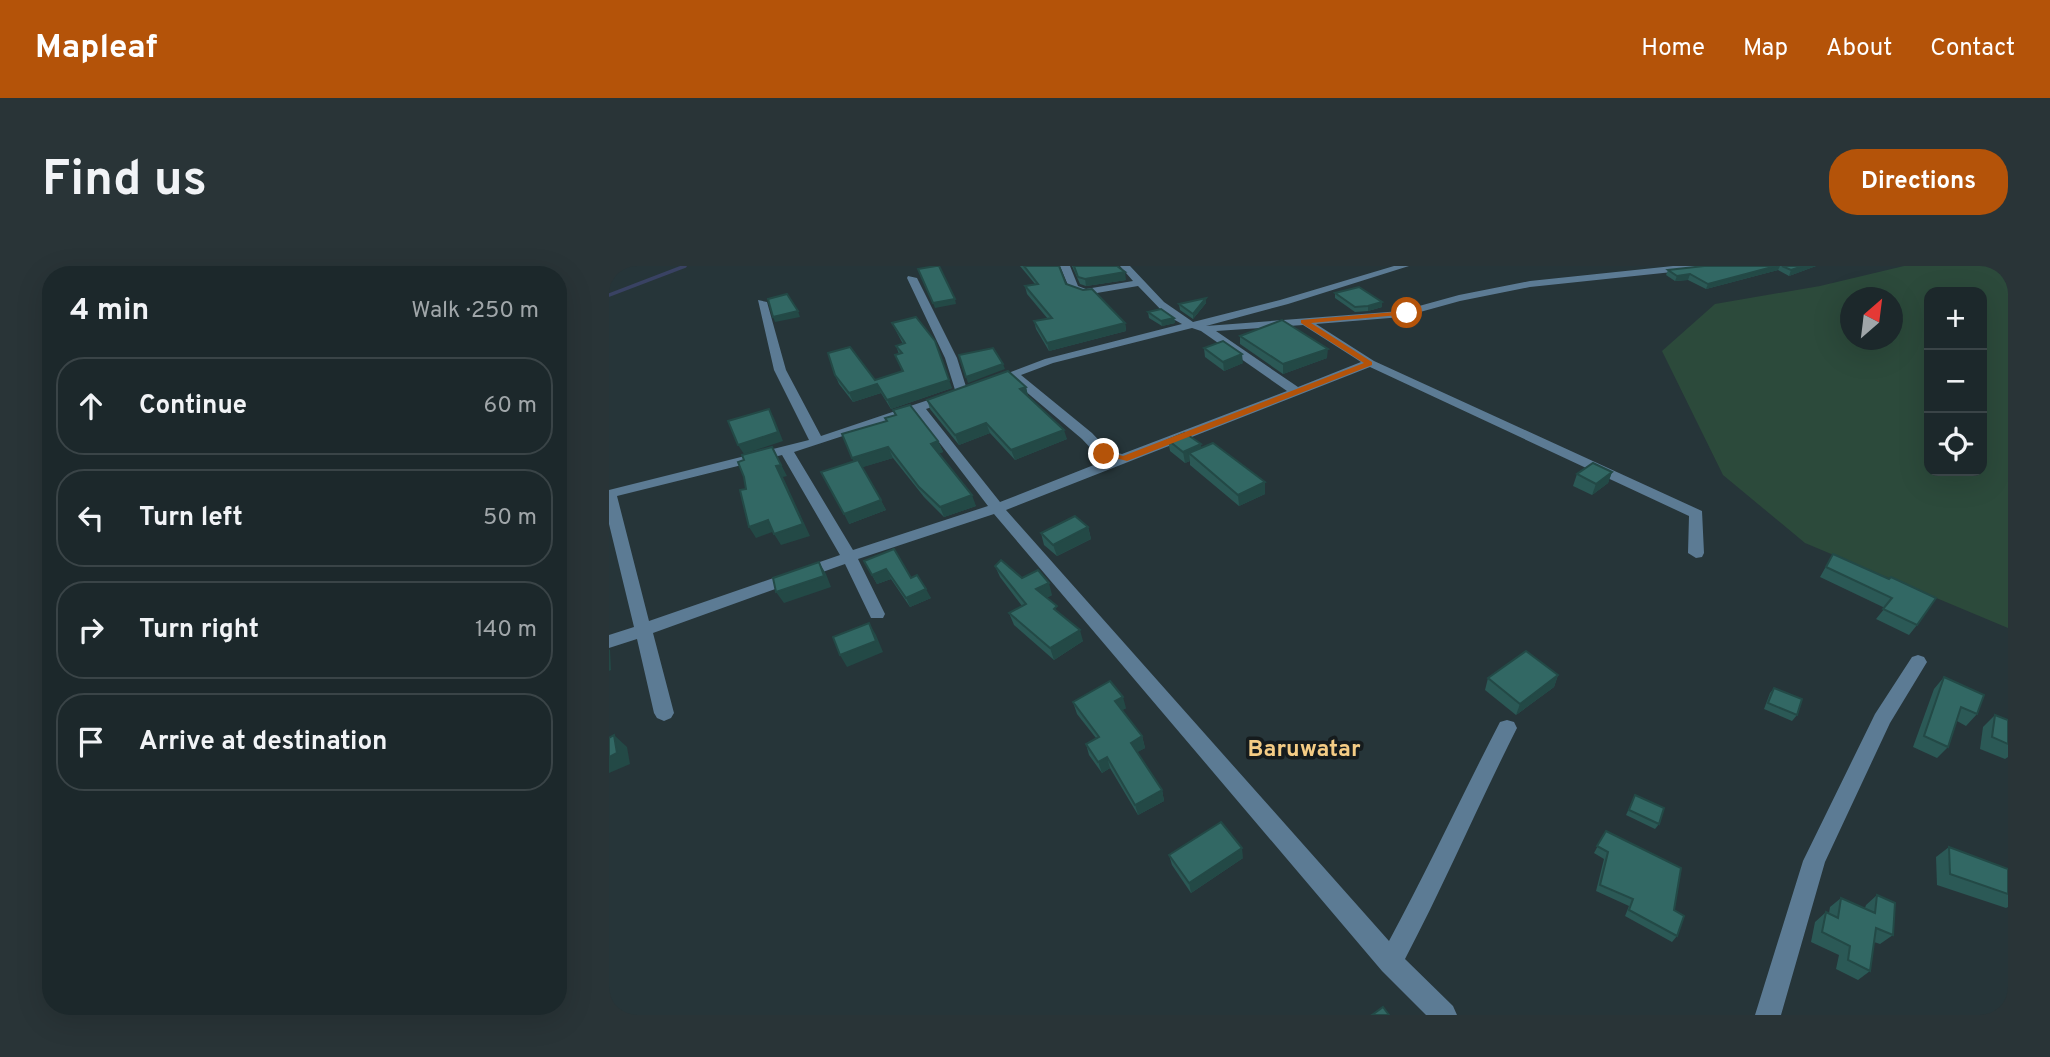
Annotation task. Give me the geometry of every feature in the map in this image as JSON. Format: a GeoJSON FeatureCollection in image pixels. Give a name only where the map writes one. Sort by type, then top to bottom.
{"type":"FeatureCollection","features":[{"type":"Feature","properties":{"kind":"street"},"geometry":{"type":"LineString","coordinates":[[1065,266],[1074,288],[1085,292],[1141,283]]}},
{"type":"Feature","properties":{"kind":"street"},"geometry":{"type":"LineString","coordinates":[[1125,266],[1161,307],[1187,325],[1205,329],[1402,314],[1459,298],[1530,284],[1701,266]]}},
{"type":"Feature","properties":{"kind":"street"},"geometry":{"type":"LineString","coordinates":[[664,713],[609,494],[817,442],[1049,361],[1284,302],[1404,266]]}},
{"type":"Feature","properties":{"kind":"street"},"geometry":{"type":"LineString","coordinates":[[912,278],[951,358],[962,393]]}},
{"type":"Feature","properties":{"kind":"street"},"geometry":{"type":"LineString","coordinates":[[762,302],[780,370],[817,442]]}},
{"type":"Feature","properties":{"kind":"street"},"geometry":{"type":"LineString","coordinates":[[1304,321],[1370,363],[1697,514],[1696,553]]}},
{"type":"Feature","properties":{"kind":"street"},"geometry":{"type":"LineString","coordinates":[[1205,329],[1297,392]]}},
{"type":"Feature","properties":{"kind":"street"},"geometry":{"type":"LineString","coordinates":[[609,642],[997,508],[1370,363]]}},
{"type":"Feature","properties":{"kind":"street"},"geometry":{"type":"LineString","coordinates":[[1013,374],[1087,436],[1104,454],[1124,459]]}},
{"type":"Feature","properties":{"kind":"street"},"geometry":{"type":"LineString","coordinates":[[919,408],[997,508],[1391,962],[1444,1015]]}},
{"type":"Feature","properties":{"kind":"street"},"geometry":{"type":"LineString","coordinates":[[786,450],[849,557],[877,614]]}},
{"type":"Feature","properties":{"kind":"street"},"geometry":{"type":"LineString","coordinates":[[1768,1015],[1814,861],[1882,719],[1918,662]]}},
{"type":"Feature","properties":{"kind":"street"},"geometry":{"type":"LineString","coordinates":[[1391,962],[1440,870],[1462,813],[1507,728]]}},
{"type":"Feature","properties":{"kind":"green space"},"geometry":{"type":"Polygon","coordinates":[[[1904,266],[2008,266],[2008,628],[1805,543],[1723,475],[1662,351],[1715,304],[1820,286],[1904,266]]]}},
{"type":"Feature","properties":{"kind":"building"},"geometry":{"type":"Polygon","coordinates":[[[939,266],[955,299],[933,303],[918,269],[939,266]]]}},
{"type":"Feature","properties":{"kind":"building"},"geometry":{"type":"Polygon","coordinates":[[[1024,266],[1059,266],[1066,284],[1083,290],[1092,289],[1125,323],[1047,343],[1034,321],[1052,318],[1025,286],[1038,284],[1024,266]]]}},
{"type":"Feature","properties":{"kind":"building"},"geometry":{"type":"Polygon","coordinates":[[[1074,266],[1117,266],[1125,272],[1085,279],[1078,277],[1074,266]]]}},
{"type":"Feature","properties":{"kind":"building"},"geometry":{"type":"Polygon","coordinates":[[[1704,266],[1776,266],[1708,284],[1690,274],[1677,276],[1668,270],[1704,266]]]}},
{"type":"Feature","properties":{"kind":"building"},"geometry":{"type":"Polygon","coordinates":[[[1782,266],[1803,266],[1791,270],[1782,266]]]}},
{"type":"Feature","properties":{"kind":"building"},"geometry":{"type":"Polygon","coordinates":[[[1359,287],[1382,302],[1355,307],[1335,293],[1359,287]]]}},
{"type":"Feature","properties":{"kind":"building"},"geometry":{"type":"Polygon","coordinates":[[[787,294],[798,311],[773,317],[768,299],[787,294]]]}},
{"type":"Feature","properties":{"kind":"building"},"geometry":{"type":"Polygon","coordinates":[[[1206,298],[1193,314],[1179,304],[1206,298]]]}},
{"type":"Feature","properties":{"kind":"building"},"geometry":{"type":"Polygon","coordinates":[[[1161,309],[1174,318],[1161,321],[1148,312],[1161,309]]]}},
{"type":"Feature","properties":{"kind":"building"},"geometry":{"type":"Polygon","coordinates":[[[916,317],[935,341],[949,380],[887,400],[877,384],[849,393],[835,375],[828,353],[850,347],[875,380],[903,371],[895,355],[902,353],[896,346],[905,343],[892,323],[916,317]]]}},
{"type":"Feature","properties":{"kind":"building"},"geometry":{"type":"Polygon","coordinates":[[[1282,320],[1328,349],[1283,364],[1240,336],[1282,320]]]}},
{"type":"Feature","properties":{"kind":"building"},"geometry":{"type":"Polygon","coordinates":[[[1223,341],[1242,354],[1223,362],[1204,348],[1223,341]]]}},
{"type":"Feature","properties":{"kind":"building"},"geometry":{"type":"Polygon","coordinates":[[[993,348],[1003,364],[966,377],[959,355],[993,348]]]}},
{"type":"Feature","properties":{"kind":"building"},"geometry":{"type":"Polygon","coordinates":[[[1008,371],[1026,387],[1020,389],[1064,430],[1011,450],[986,423],[955,435],[927,400],[1008,371]]]}},
{"type":"Feature","properties":{"kind":"building"},"geometry":{"type":"Polygon","coordinates":[[[910,405],[938,441],[931,444],[972,495],[940,507],[919,487],[888,447],[852,458],[842,434],[887,421],[885,418],[896,415],[893,410],[910,405]]]}},
{"type":"Feature","properties":{"kind":"building"},"geometry":{"type":"Polygon","coordinates":[[[769,409],[778,432],[738,445],[728,421],[769,409]]]}},
{"type":"Feature","properties":{"kind":"building"},"geometry":{"type":"Polygon","coordinates":[[[1185,433],[1201,444],[1183,452],[1168,440],[1185,433]]]}},
{"type":"Feature","properties":{"kind":"building"},"geometry":{"type":"Polygon","coordinates":[[[1213,443],[1265,482],[1238,495],[1189,453],[1213,443]]]}},
{"type":"Feature","properties":{"kind":"building"},"geometry":{"type":"Polygon","coordinates":[[[772,447],[781,465],[776,466],[803,524],[774,534],[768,520],[749,527],[740,490],[746,489],[744,477],[738,462],[744,460],[742,455],[772,447]]]}},
{"type":"Feature","properties":{"kind":"building"},"geometry":{"type":"Polygon","coordinates":[[[858,460],[881,500],[844,514],[821,472],[858,460]]]}},
{"type":"Feature","properties":{"kind":"building"},"geometry":{"type":"Polygon","coordinates":[[[1593,463],[1612,472],[1596,484],[1577,474],[1593,463]]]}},
{"type":"Feature","properties":{"kind":"building"},"geometry":{"type":"Polygon","coordinates":[[[1075,516],[1088,527],[1053,545],[1041,533],[1075,516]]]}},
{"type":"Feature","properties":{"kind":"building"},"geometry":{"type":"Polygon","coordinates":[[[894,549],[911,578],[917,575],[926,589],[906,598],[886,569],[872,575],[864,561],[894,549]]]}},
{"type":"Feature","properties":{"kind":"building"},"geometry":{"type":"Polygon","coordinates":[[[1833,554],[1936,598],[1917,625],[1883,609],[1892,598],[1826,567],[1833,554]]]}},
{"type":"Feature","properties":{"kind":"building"},"geometry":{"type":"Polygon","coordinates":[[[1001,560],[1022,578],[1038,570],[1049,583],[1036,589],[1057,606],[1054,609],[1080,630],[1050,648],[1009,613],[1026,604],[995,566],[1001,560]]]}},
{"type":"Feature","properties":{"kind":"building"},"geometry":{"type":"Polygon","coordinates":[[[819,562],[824,576],[776,592],[773,578],[819,562]]]}},
{"type":"Feature","properties":{"kind":"building"},"geometry":{"type":"Polygon","coordinates":[[[869,623],[876,641],[840,655],[833,637],[869,623]]]}},
{"type":"Feature","properties":{"kind":"building"},"geometry":{"type":"Polygon","coordinates":[[[1526,651],[1558,675],[1520,704],[1488,678],[1526,651]]]}},
{"type":"Feature","properties":{"kind":"building"},"geometry":{"type":"Polygon","coordinates":[[[1944,677],[1984,695],[1977,714],[1961,707],[1948,747],[1924,736],[1944,677]]]}},
{"type":"Feature","properties":{"kind":"building"},"geometry":{"type":"Polygon","coordinates":[[[1110,681],[1123,697],[1115,701],[1142,736],[1131,743],[1162,790],[1135,805],[1107,757],[1098,762],[1086,744],[1099,737],[1073,702],[1110,681]]]}},
{"type":"Feature","properties":{"kind":"building"},"geometry":{"type":"Polygon","coordinates":[[[1774,688],[1802,699],[1797,715],[1768,703],[1774,688]]]}},
{"type":"Feature","properties":{"kind":"building"},"geometry":{"type":"Polygon","coordinates":[[[1995,715],[2008,720],[2008,744],[1992,737],[1995,715]]]}},
{"type":"Feature","properties":{"kind":"building"},"geometry":{"type":"Polygon","coordinates":[[[614,735],[617,753],[609,757],[609,738],[614,735]]]}},
{"type":"Feature","properties":{"kind":"building"},"geometry":{"type":"Polygon","coordinates":[[[1635,795],[1664,808],[1659,824],[1629,810],[1635,795]]]}},
{"type":"Feature","properties":{"kind":"building"},"geometry":{"type":"Polygon","coordinates":[[[1221,822],[1242,848],[1189,883],[1169,855],[1221,822]]]}},
{"type":"Feature","properties":{"kind":"building"},"geometry":{"type":"Polygon","coordinates":[[[1606,831],[1681,868],[1674,910],[1684,916],[1677,936],[1629,910],[1633,899],[1600,885],[1608,852],[1597,846],[1606,831]]]}},
{"type":"Feature","properties":{"kind":"building"},"geometry":{"type":"Polygon","coordinates":[[[1949,847],[2008,869],[2008,894],[1950,874],[1949,847]]]}},
{"type":"Feature","properties":{"kind":"building"},"geometry":{"type":"Polygon","coordinates":[[[1877,895],[1895,903],[1893,935],[1876,928],[1870,971],[1848,960],[1850,946],[1822,932],[1826,912],[1838,918],[1841,898],[1875,913],[1877,895]]]}},
{"type":"Feature","properties":{"kind":"building"},"geometry":{"type":"Polygon","coordinates":[[[1383,1007],[1389,1015],[1372,1015],[1383,1007]]]}},
{"type":"Feature","properties":{"kind":"waterway"},"geometry":{"type":"LineString","coordinates":[[609,295],[685,266]]}},
{"type":"Feature","properties":{"kind":"district","name":"Baruwatar"},"geometry":{"type":"Point","coordinates":[1304,748]}},
{"type":"Feature","properties":{"kind":"route"},"geometry":{"type":"LineString","coordinates":[[1104,454],[1124,459],[1370,363],[1304,321],[1407,313]]}}]}
